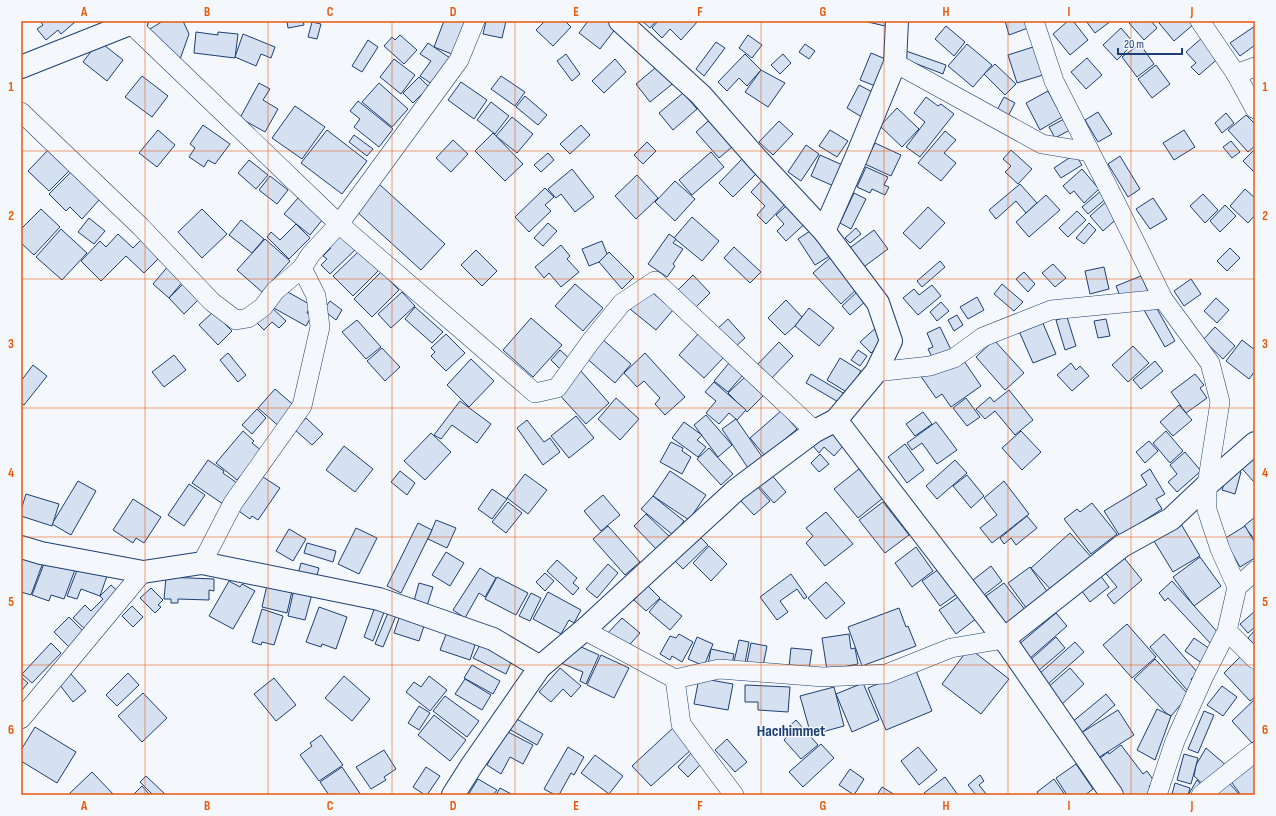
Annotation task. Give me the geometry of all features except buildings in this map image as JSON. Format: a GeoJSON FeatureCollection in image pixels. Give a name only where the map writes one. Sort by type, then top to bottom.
{"type":"FeatureCollection","features":[{"type":"Feature","properties":{"kind":"street"},"geometry":{"type":"LineString","coordinates":[[21,112],[141,227],[212,302],[236,320],[248,318],[263,307],[274,291],[302,268],[311,254],[339,224],[459,60],[475,21]]}},
{"type":"Feature","properties":{"kind":"street"},"geometry":{"type":"LineString","coordinates":[[453,795],[540,667],[584,630],[736,490],[815,431],[836,420],[876,372],[891,341],[878,303],[824,231],[757,159],[701,95],[620,21]]}},
{"type":"Feature","properties":{"kind":"street"},"geometry":{"type":"LineString","coordinates":[[824,231],[895,63],[897,21]]}},
{"type":"Feature","properties":{"kind":"street"},"geometry":{"type":"LineString","coordinates":[[1034,21],[1054,81],[1163,299],[1210,363],[1220,402],[1207,485],[1207,510],[1220,549],[1237,588]]}},
{"type":"Feature","properties":{"kind":"street"},"geometry":{"type":"LineString","coordinates":[[1200,21],[1236,74],[1255,109]]}},
{"type":"Feature","properties":{"kind":"street"},"geometry":{"type":"LineString","coordinates":[[21,67],[134,22],[339,224],[535,393],[557,388],[591,340],[622,303],[655,281],[815,431]]}},
{"type":"Feature","properties":{"kind":"street"},"geometry":{"type":"LineString","coordinates":[[895,63],[1042,144],[1090,152]]}},
{"type":"Feature","properties":{"kind":"street"},"geometry":{"type":"LineString","coordinates":[[1236,74],[1255,67]]}},
{"type":"Feature","properties":{"kind":"street"},"geometry":{"type":"LineString","coordinates":[[202,563],[233,503],[302,406],[320,327],[316,296],[302,268]]}},
{"type":"Feature","properties":{"kind":"street"},"geometry":{"type":"LineString","coordinates":[[876,372],[930,366],[954,358],[983,337],[1051,310],[1163,299]]}},
{"type":"Feature","properties":{"kind":"street"},"geometry":{"type":"LineString","coordinates":[[836,420],[1004,639],[1112,795]]}},
{"type":"Feature","properties":{"kind":"street"},"geometry":{"type":"LineString","coordinates":[[584,630],[675,679],[719,669],[823,677],[886,674],[951,648],[1004,639],[1122,546],[1171,519],[1255,443]]}},
{"type":"Feature","properties":{"kind":"street"},"geometry":{"type":"LineString","coordinates":[[21,547],[41,553],[143,572],[202,563],[379,600],[493,639],[540,667]]}},
{"type":"Feature","properties":{"kind":"street"},"geometry":{"type":"LineString","coordinates":[[1157,795],[1175,742],[1226,630],[1237,588],[1255,571]]}},
{"type":"Feature","properties":{"kind":"street"},"geometry":{"type":"LineString","coordinates":[[21,719],[143,572]]}},
{"type":"Feature","properties":{"kind":"street"},"geometry":{"type":"LineString","coordinates":[[1226,630],[1255,659]]}},
{"type":"Feature","properties":{"kind":"street"},"geometry":{"type":"LineString","coordinates":[[675,679],[681,724],[734,795]]}},
{"type":"Feature","properties":{"kind":"street"},"geometry":{"type":"LineString","coordinates":[[1201,795],[1255,752]]}},
{"type":"Feature","properties":{"kind":"district","name":"Hacıhimmet"},"geometry":{"type":"Point","coordinates":[791,731]}}]}
